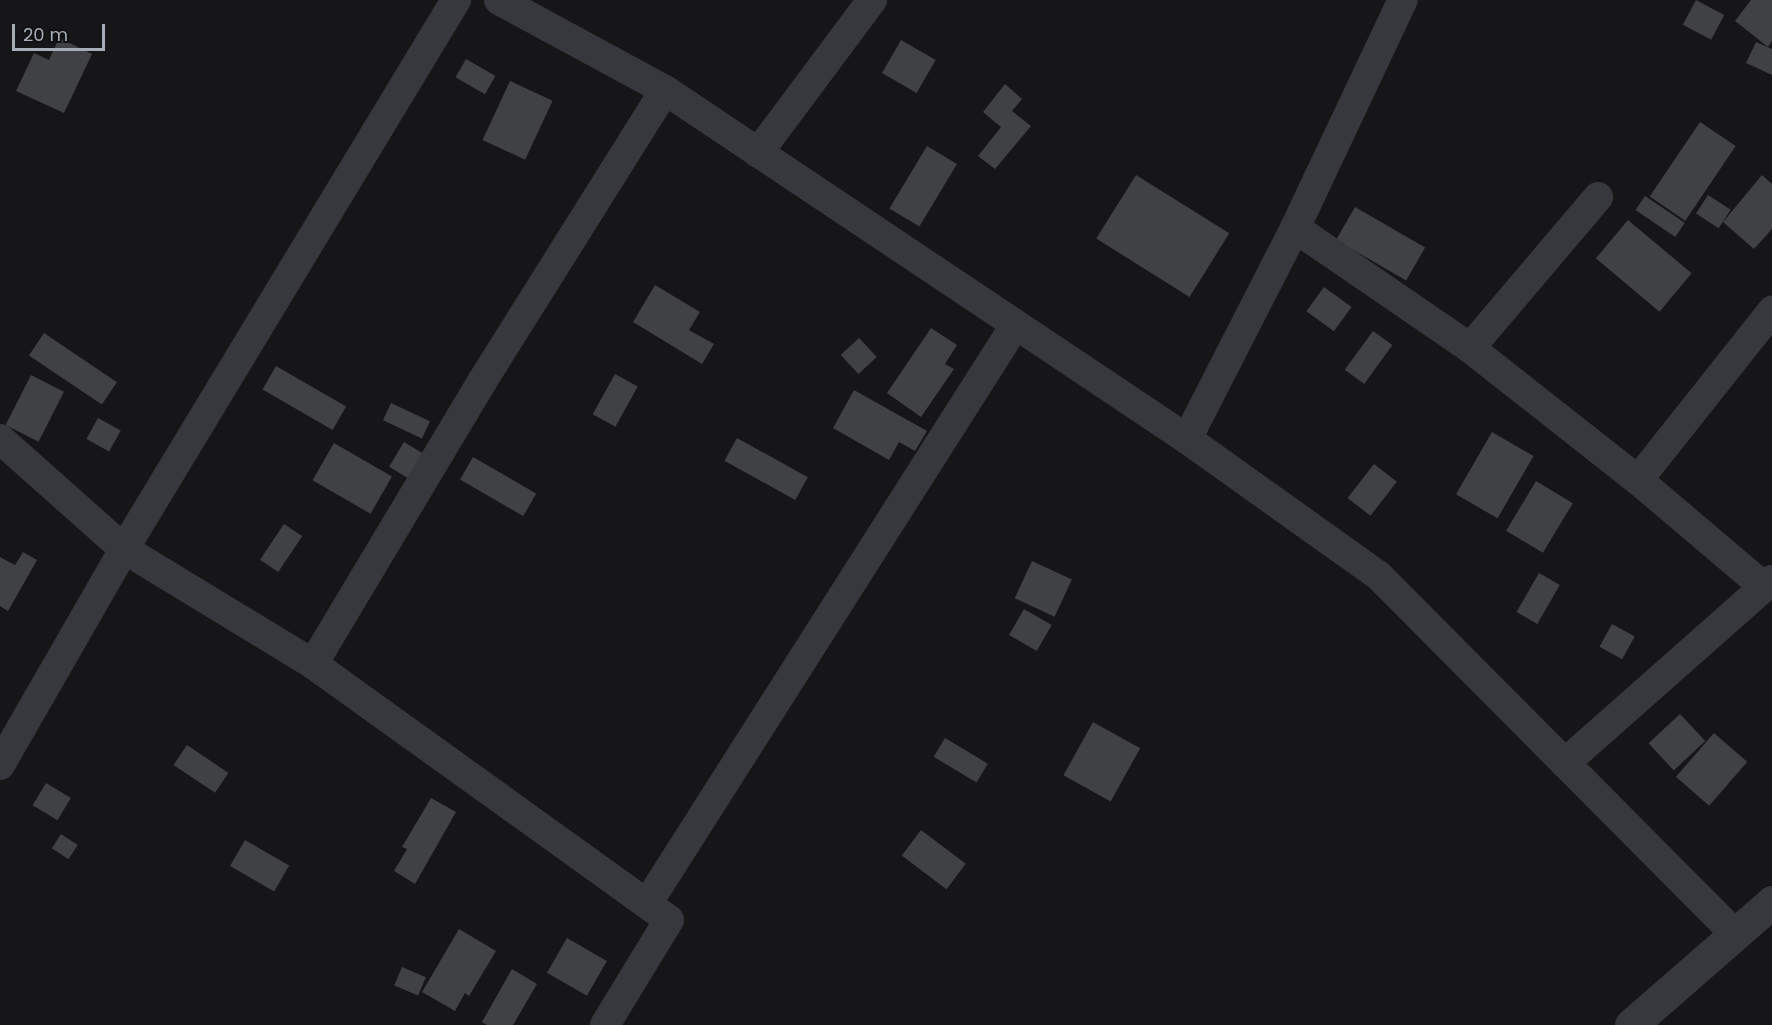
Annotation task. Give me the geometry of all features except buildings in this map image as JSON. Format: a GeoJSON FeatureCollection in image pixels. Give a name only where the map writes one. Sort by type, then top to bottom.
{"type":"FeatureCollection","features":[{"type":"Feature","properties":{"kind":"street"},"geometry":{"type":"LineString","coordinates":[[0,765],[124,549],[456,0]]}},
{"type":"Feature","properties":{"kind":"street"},"geometry":{"type":"LineString","coordinates":[[499,0],[665,90],[1014,327],[1187,439],[1378,575],[1735,934]]}},
{"type":"Feature","properties":{"kind":"street"},"geometry":{"type":"LineString","coordinates":[[758,153],[872,0]]}},
{"type":"Feature","properties":{"kind":"street"},"geometry":{"type":"LineString","coordinates":[[1187,439],[1294,228],[1403,0]]}},
{"type":"Feature","properties":{"kind":"street"},"geometry":{"type":"LineString","coordinates":[[313,664],[489,370],[665,90]]}},
{"type":"Feature","properties":{"kind":"street"},"geometry":{"type":"LineString","coordinates":[[1470,348],[1598,197]]}},
{"type":"Feature","properties":{"kind":"street"},"geometry":{"type":"LineString","coordinates":[[1294,228],[1470,348],[1768,583],[1565,763]]}},
{"type":"Feature","properties":{"kind":"street"},"geometry":{"type":"LineString","coordinates":[[1638,480],[1772,311]]}},
{"type":"Feature","properties":{"kind":"street"},"geometry":{"type":"LineString","coordinates":[[647,904],[1014,327]]}},
{"type":"Feature","properties":{"kind":"street"},"geometry":{"type":"LineString","coordinates":[[0,439],[124,549],[313,664],[669,920],[605,1025]]}},
{"type":"Feature","properties":{"kind":"street"},"geometry":{"type":"LineString","coordinates":[[1630,1025],[1772,902]]}}]}
